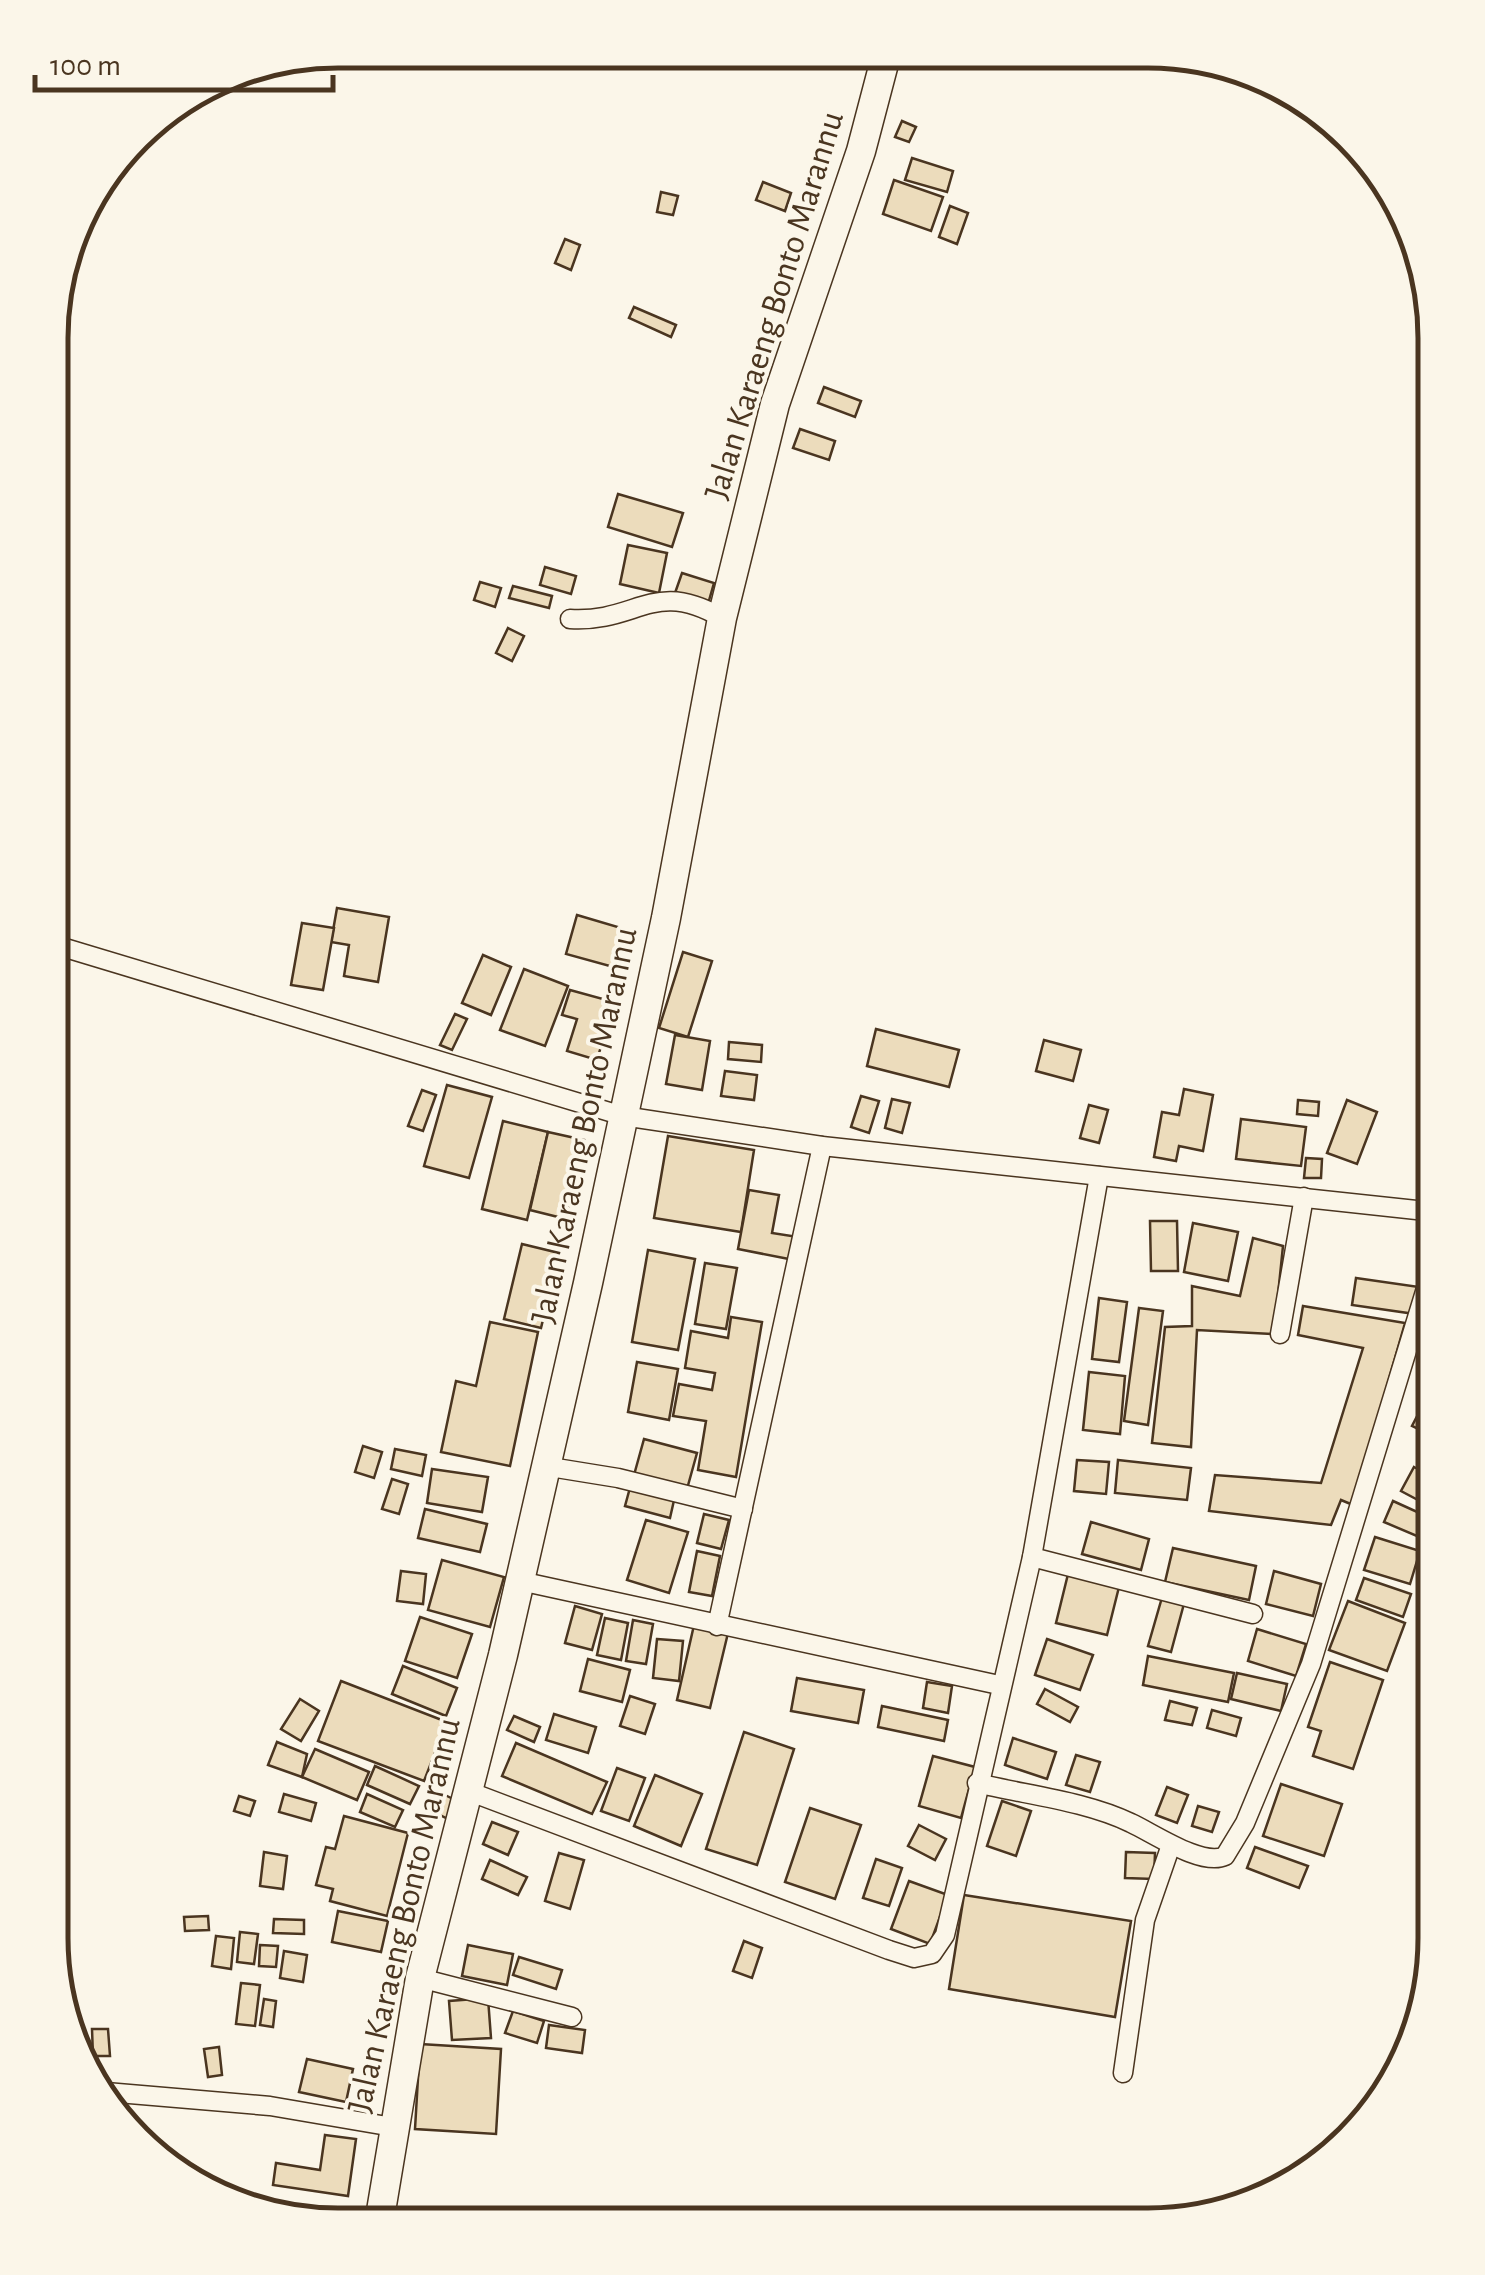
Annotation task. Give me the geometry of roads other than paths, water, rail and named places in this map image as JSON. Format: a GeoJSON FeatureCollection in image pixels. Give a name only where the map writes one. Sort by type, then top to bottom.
{"type":"FeatureCollection","features":[{"type":"Feature","properties":{"kind":"main road","name":"Jalan Karaeng Bonto Marannu"},"geometry":{"type":"LineString","coordinates":[[380,2208],[420,1978],[520,1581],[624,1116],[722,618],[775,404],[861,151],[883,68]]}},
{"type":"Feature","properties":{"kind":"street"},"geometry":{"type":"LineString","coordinates":[[570,619],[618,617],[656,599],[688,603],[722,618]]}},
{"type":"Feature","properties":{"kind":"street"},"geometry":{"type":"LineString","coordinates":[[68,949],[624,1116],[822,1146],[1417,1210]]}},
{"type":"Feature","properties":{"kind":"street"},"geometry":{"type":"LineString","coordinates":[[717,1626],[822,1146]]}},
{"type":"Feature","properties":{"kind":"street"},"geometry":{"type":"LineString","coordinates":[[468,1792],[914,1958],[932,1954],[945,1935],[999,1685],[1032,1557],[1099,1176]]}},
{"type":"Feature","properties":{"kind":"street"},"geometry":{"type":"LineString","coordinates":[[1280,1334],[1304,1197]]}},
{"type":"Feature","properties":{"kind":"street"},"geometry":{"type":"LineString","coordinates":[[978,1782],[1122,1818],[1170,1844],[1219,1860],[1233,1846],[1311,1664],[1417,1313]]}},
{"type":"Feature","properties":{"kind":"street"},"geometry":{"type":"LineString","coordinates":[[544,1466],[618,1478],[742,1509]]}},
{"type":"Feature","properties":{"kind":"street"},"geometry":{"type":"LineString","coordinates":[[1032,1557],[1253,1614]]}},
{"type":"Feature","properties":{"kind":"street"},"geometry":{"type":"LineString","coordinates":[[520,1581],[999,1685]]}},
{"type":"Feature","properties":{"kind":"street"},"geometry":{"type":"LineString","coordinates":[[1123,2073],[1145,1920],[1170,1844]]}},
{"type":"Feature","properties":{"kind":"street"},"geometry":{"type":"LineString","coordinates":[[420,1978],[572,2017]]}},
{"type":"Feature","properties":{"kind":"street"},"geometry":{"type":"LineString","coordinates":[[117,2093],[270,2106],[392,2127]]}}]}
